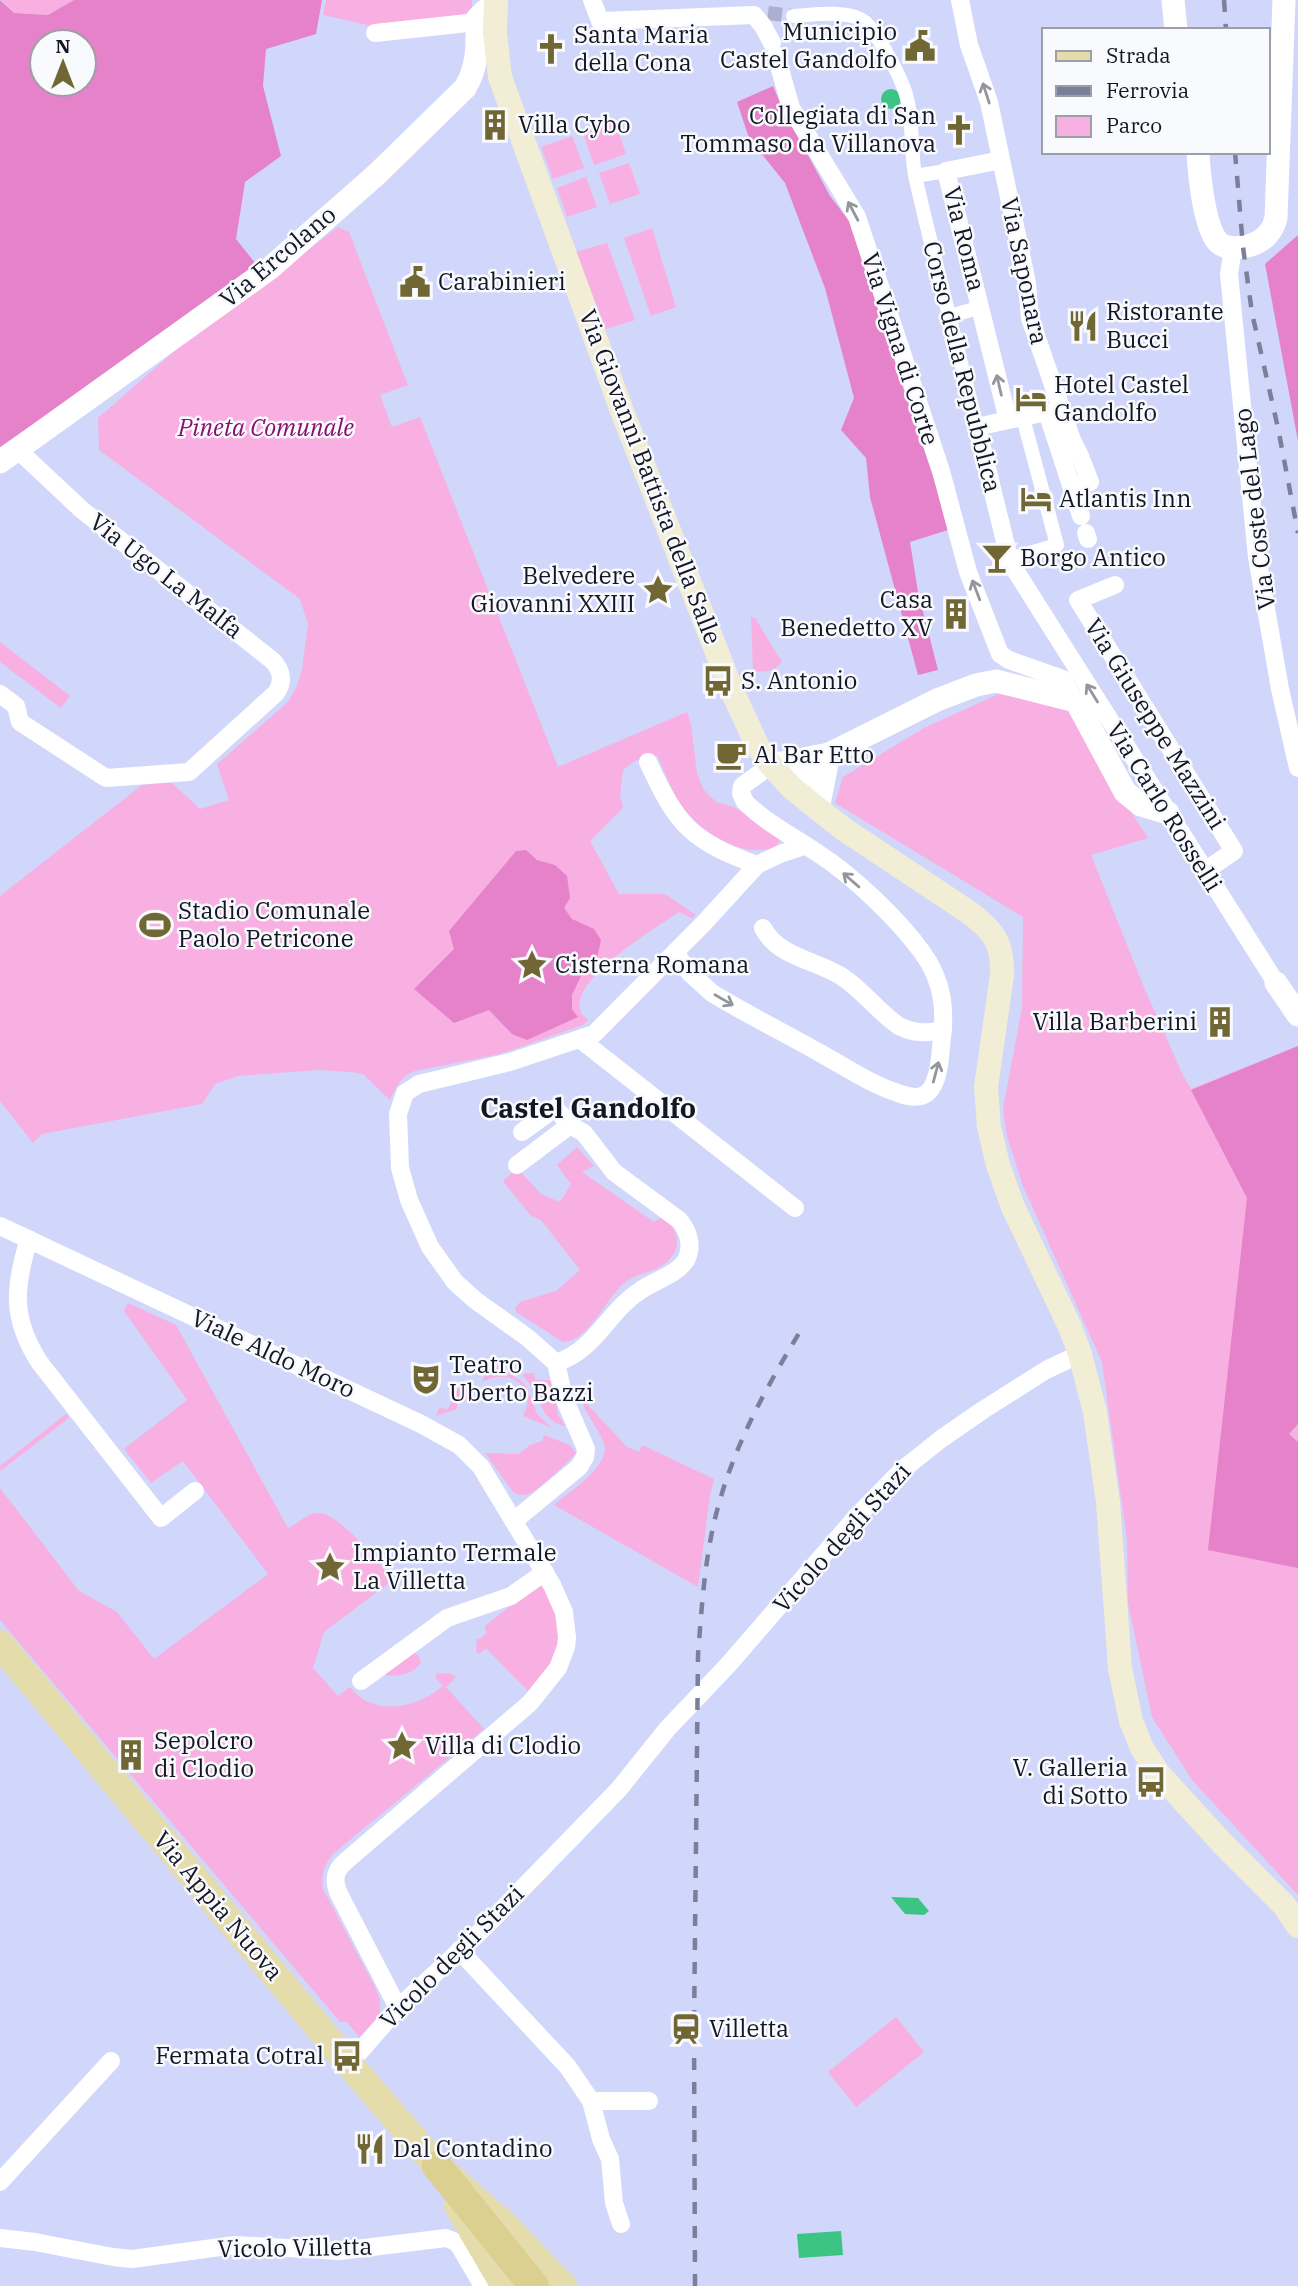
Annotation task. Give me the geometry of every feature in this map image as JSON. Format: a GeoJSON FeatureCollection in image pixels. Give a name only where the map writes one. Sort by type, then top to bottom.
{"type":"FeatureCollection","features":[{"type":"Feature","properties":{"kind":"highway"},"geometry":{"type":"LineString","coordinates":[[437,2166],[524,2284]]}},
{"type":"Feature","properties":{"kind":"main road","name":"Via Giovanni Battista della Salle"},"geometry":{"type":"LineString","coordinates":[[489,10],[500,77],[629,428],[744,718],[758,747],[792,788],[845,830],[970,913],[987,927],[998,943],[1002,957],[1002,975],[986,1087],[990,1135],[1013,1207],[1059,1301],[1080,1354],[1100,1437],[1120,1668],[1133,1729],[1158,1773],[1284,1905],[1298,1926]]}},
{"type":"Feature","properties":{"kind":"main road","name":"Via Appia Nuova"},"geometry":{"type":"LineString","coordinates":[[0,1644],[437,2166],[501,2222],[563,2286]]}},
{"type":"Feature","properties":{"kind":"street","name":"Via Vigna di Corte"},"geometry":{"type":"LineString","coordinates":[[592,0],[600,21],[761,14],[792,108],[857,217],[941,471],[968,572],[1000,654],[1009,660],[1063,679],[1076,701]]}},
{"type":"Feature","properties":{"kind":"street"},"geometry":{"type":"LineString","coordinates":[[915,176],[1001,160],[989,103],[969,45],[960,0]]}},
{"type":"Feature","properties":{"kind":"street"},"geometry":{"type":"LineString","coordinates":[[1173,0],[1176,28]]}},
{"type":"Feature","properties":{"kind":"street"},"geometry":{"type":"LineString","coordinates":[[1198,154],[1202,190],[1211,229],[1219,243],[1233,248],[1258,242],[1271,230],[1276,218],[1284,0]]}},
{"type":"Feature","properties":{"kind":"street"},"geometry":{"type":"LineString","coordinates":[[375,33],[489,10]]}},
{"type":"Feature","properties":{"kind":"street","name":"Via Ercolano"},"geometry":{"type":"LineString","coordinates":[[9,456],[269,269],[376,175],[423,131],[468,83],[489,10]]}},
{"type":"Feature","properties":{"kind":"street","name":"Corso della Repubblica"},"geometry":{"type":"LineString","coordinates":[[793,16],[843,15],[864,21],[874,33],[903,86],[909,108],[915,176],[1009,559],[1052,631]]}},
{"type":"Feature","properties":{"kind":"street","name":"Via Saponara"},"geometry":{"type":"LineString","coordinates":[[1001,160],[1027,283],[1030,318],[1072,440],[1090,482],[1072,487]]}},
{"type":"Feature","properties":{"kind":"street","name":"Via Roma"},"geometry":{"type":"LineString","coordinates":[[946,171],[981,307],[1016,419]]}},
{"type":"Feature","properties":{"kind":"street","name":"Via Coste del Lago"},"geometry":{"type":"LineString","coordinates":[[1233,248],[1229,274],[1258,557],[1280,689],[1298,768]]}},
{"type":"Feature","properties":{"kind":"street"},"geometry":{"type":"LineString","coordinates":[[950,316],[981,307]]}},
{"type":"Feature","properties":{"kind":"street"},"geometry":{"type":"LineString","coordinates":[[977,428],[1047,412],[1085,529]]}},
{"type":"Feature","properties":{"kind":"street"},"geometry":{"type":"LineString","coordinates":[[1009,559],[1057,545],[1016,419]]}},
{"type":"Feature","properties":{"kind":"street","name":"Via Ugo La Malfa"},"geometry":{"type":"LineString","coordinates":[[0,694],[16,706],[19,722],[106,778],[189,772],[276,693],[281,675],[274,661],[9,456]]}},
{"type":"Feature","properties":{"kind":"street","name":"Via Giuseppe Mazzini"},"geometry":{"type":"LineString","coordinates":[[1115,585],[1078,600],[1234,851],[1205,871]]}},
{"type":"Feature","properties":{"kind":"street","name":"Via Carlo Rosselli"},"geometry":{"type":"LineString","coordinates":[[1052,631],[1276,983]]}},
{"type":"Feature","properties":{"kind":"street"},"geometry":{"type":"LineString","coordinates":[[675,953],[700,982],[721,998],[877,1084],[899,1094],[918,1097],[930,1090],[938,1069],[943,1030],[944,1006],[940,986],[929,962],[900,925],[859,887],[821,855],[750,807],[742,798],[742,786],[771,765],[829,754],[937,701],[996,681],[1076,701],[1125,792],[1141,805],[1168,813]]}},
{"type":"Feature","properties":{"kind":"street"},"geometry":{"type":"LineString","coordinates":[[792,788],[829,754]]}},
{"type":"Feature","properties":{"kind":"street"},"geometry":{"type":"LineString","coordinates":[[818,809],[829,754]]}},
{"type":"Feature","properties":{"kind":"street"},"geometry":{"type":"LineString","coordinates":[[648,762],[670,806],[686,827],[714,847],[757,865]]}},
{"type":"Feature","properties":{"kind":"street"},"geometry":{"type":"LineString","coordinates":[[514,1521],[571,1475],[585,1457],[585,1444],[564,1398],[556,1363],[528,1338],[464,1291],[430,1247],[402,1181],[398,1114],[405,1093],[419,1084],[478,1071],[594,1034],[757,865],[804,846]]}},
{"type":"Feature","properties":{"kind":"street"},"geometry":{"type":"LineString","coordinates":[[762,928],[777,946],[842,977],[900,1026],[923,1032],[943,1030]]}},
{"type":"Feature","properties":{"kind":"street"},"geometry":{"type":"LineString","coordinates":[[1276,983],[1298,1016]]}},
{"type":"Feature","properties":{"kind":"street"},"geometry":{"type":"LineString","coordinates":[[581,1040],[795,1208]]}},
{"type":"Feature","properties":{"kind":"street"},"geometry":{"type":"LineString","coordinates":[[522,1132],[555,1108],[570,1125],[584,1133],[614,1172],[679,1220],[687,1232],[687,1258],[677,1269],[626,1301],[584,1349],[556,1363]]}},
{"type":"Feature","properties":{"kind":"street"},"geometry":{"type":"LineString","coordinates":[[517,1165],[570,1125]]}},
{"type":"Feature","properties":{"kind":"street","name":"Viale Aldo Moro"},"geometry":{"type":"LineString","coordinates":[[0,1226],[447,1438],[466,1451],[481,1467],[545,1572],[564,1612],[567,1637],[564,1658],[550,1681],[519,1714],[346,1861],[336,1873],[335,1884],[338,1892],[398,2008]]}},
{"type":"Feature","properties":{"kind":"street"},"geometry":{"type":"LineString","coordinates":[[29,1239],[18,1277],[17,1306],[25,1336],[40,1363],[161,1518],[195,1491]]}},
{"type":"Feature","properties":{"kind":"street","name":"Vicolo degli Stazi"},"geometry":{"type":"LineString","coordinates":[[349,2064],[398,2008],[619,1788],[668,1728],[723,1670],[857,1516],[902,1470],[940,1438],[983,1409],[1046,1370],[1080,1354]]}},
{"type":"Feature","properties":{"kind":"street"},"geometry":{"type":"LineString","coordinates":[[361,1681],[447,1618],[511,1596],[545,1572]]}},
{"type":"Feature","properties":{"kind":"street"},"geometry":{"type":"LineString","coordinates":[[459,1950],[568,2067],[591,2101],[601,2139],[610,2159],[614,2203],[621,2224]]}},
{"type":"Feature","properties":{"kind":"street"},"geometry":{"type":"LineString","coordinates":[[0,2182],[111,2061]]}},
{"type":"Feature","properties":{"kind":"street"},"geometry":{"type":"LineString","coordinates":[[591,2101],[649,2101]]}},
{"type":"Feature","properties":{"kind":"street","name":"Vicolo Villetta"},"geometry":{"type":"LineString","coordinates":[[0,2238],[28,2240],[132,2259],[236,2245],[340,2251],[446,2238],[460,2247],[484,2286]]}},
{"type":"Feature","properties":{"kind":"green space"},"geometry":{"type":"Polygon","coordinates":[[[2,0],[74,0],[48,15],[14,13],[2,0]]]}},
{"type":"Feature","properties":{"kind":"green space"},"geometry":{"type":"Polygon","coordinates":[[[326,0],[472,0],[472,19],[376,27],[323,15],[326,0]]]}},
{"type":"Feature","properties":{"kind":"green space"},"geometry":{"type":"Polygon","coordinates":[[[615,122],[626,154],[594,165],[583,133],[615,122]]]}},
{"type":"Feature","properties":{"kind":"green space"},"geometry":{"type":"Polygon","coordinates":[[[572,136],[584,168],[553,179],[541,147],[572,136]]]}},
{"type":"Feature","properties":{"kind":"green space"},"geometry":{"type":"Polygon","coordinates":[[[629,163],[640,194],[610,204],[599,173],[629,163]]]}},
{"type":"Feature","properties":{"kind":"green space"},"geometry":{"type":"Polygon","coordinates":[[[586,177],[597,207],[567,217],[557,188],[586,177]]]}},
{"type":"Feature","properties":{"kind":"green space","name":"Pineta Comunale"},"geometry":{"type":"Polygon","coordinates":[[[338,227],[349,232],[408,385],[380,395],[392,427],[420,417],[558,767],[687,712],[697,774],[704,790],[716,802],[734,807],[778,835],[780,841],[775,848],[754,850],[722,840],[708,832],[688,814],[674,793],[657,755],[635,761],[623,770],[620,795],[623,808],[590,841],[619,894],[665,894],[696,915],[692,918],[679,912],[600,970],[587,985],[580,999],[581,1012],[588,1020],[583,1025],[500,1054],[415,1071],[400,1082],[390,1100],[363,1074],[351,1072],[319,1070],[238,1076],[215,1084],[202,1104],[42,1134],[33,1143],[0,1101],[0,896],[142,785],[171,782],[200,809],[229,800],[217,764],[288,702],[302,669],[308,624],[300,599],[99,450],[98,418],[178,348],[338,227]]]}},
{"type":"Feature","properties":{"kind":"green space"},"geometry":{"type":"Polygon","coordinates":[[[652,228],[676,307],[651,316],[624,238],[652,228]]]}},
{"type":"Feature","properties":{"kind":"green space"},"geometry":{"type":"Polygon","coordinates":[[[607,243],[635,320],[606,329],[575,252],[607,243]]]}},
{"type":"Feature","properties":{"kind":"green space"},"geometry":{"type":"Polygon","coordinates":[[[751,617],[755,618],[782,662],[769,671],[753,671],[751,617]]]}},
{"type":"Feature","properties":{"kind":"green space"},"geometry":{"type":"Polygon","coordinates":[[[0,642],[70,696],[61,708],[0,662],[0,642]]]}},
{"type":"Feature","properties":{"kind":"green space"},"geometry":{"type":"Polygon","coordinates":[[[1005,691],[1073,708],[1122,798],[1148,838],[1091,855],[1143,985],[1191,1089],[1298,1046],[1298,1895],[1192,1780],[1152,1717],[1128,1603],[1127,1540],[1102,1362],[1023,1186],[1007,1136],[1003,1109],[1022,1008],[1023,917],[835,803],[843,777],[924,728],[1005,691]]]}},
{"type":"Feature","properties":{"kind":"green space"},"geometry":{"type":"Polygon","coordinates":[[[577,1147],[594,1166],[582,1172],[654,1222],[665,1216],[674,1229],[677,1245],[668,1261],[623,1284],[588,1328],[572,1340],[563,1342],[515,1309],[520,1302],[556,1291],[580,1270],[541,1220],[531,1216],[503,1181],[517,1168],[541,1194],[560,1202],[571,1184],[557,1165],[577,1147]]]}},
{"type":"Feature","properties":{"kind":"green space"},"geometry":{"type":"Polygon","coordinates":[[[128,1303],[176,1325],[288,1528],[305,1517],[317,1513],[325,1514],[358,1539],[393,1580],[324,1632],[313,1668],[338,1696],[350,1687],[360,1697],[383,1706],[409,1704],[433,1694],[443,1686],[436,1674],[449,1673],[456,1677],[446,1687],[484,1729],[333,1854],[325,1866],[323,1889],[380,2000],[380,2016],[359,2037],[347,2022],[340,2022],[0,1620],[0,1488],[79,1591],[117,1612],[154,1659],[268,1574],[183,1461],[151,1483],[124,1449],[187,1400],[124,1311],[128,1303]]]}},
{"type":"Feature","properties":{"kind":"green space"},"geometry":{"type":"Polygon","coordinates":[[[489,1366],[496,1366],[520,1380],[527,1387],[537,1414],[552,1428],[523,1416],[527,1396],[518,1382],[502,1377],[482,1382],[489,1366]]]}},
{"type":"Feature","properties":{"kind":"green space"},"geometry":{"type":"Polygon","coordinates":[[[534,1373],[535,1380],[553,1380],[558,1415],[565,1426],[557,1424],[547,1416],[535,1386],[532,1387],[522,1374],[534,1373]]]}},
{"type":"Feature","properties":{"kind":"green space"},"geometry":{"type":"Polygon","coordinates":[[[459,1387],[465,1389],[472,1387],[465,1402],[457,1401],[457,1409],[436,1416],[439,1408],[448,1409],[459,1387]]]}},
{"type":"Feature","properties":{"kind":"green space"},"geometry":{"type":"Polygon","coordinates":[[[586,1403],[627,1447],[639,1452],[642,1445],[714,1479],[698,1587],[554,1505],[595,1470],[604,1452],[602,1439],[583,1405],[586,1403]]]}},
{"type":"Feature","properties":{"kind":"green space"},"geometry":{"type":"Polygon","coordinates":[[[66,1414],[69,1418],[0,1471],[0,1466],[66,1414]]]}},
{"type":"Feature","properties":{"kind":"green space"},"geometry":{"type":"Polygon","coordinates":[[[544,1435],[570,1445],[576,1453],[534,1491],[525,1495],[513,1492],[485,1453],[519,1454],[530,1445],[542,1441],[544,1435]]]}},
{"type":"Feature","properties":{"kind":"green space"},"geometry":{"type":"Polygon","coordinates":[[[541,1582],[555,1612],[558,1640],[549,1666],[528,1691],[486,1648],[479,1654],[476,1651],[477,1639],[486,1634],[485,1626],[541,1582]]]}},
{"type":"Feature","properties":{"kind":"green space"},"geometry":{"type":"Polygon","coordinates":[[[414,1653],[421,1662],[409,1673],[392,1676],[381,1674],[410,1654],[414,1653]]]}},
{"type":"Feature","properties":{"kind":"green space"},"geometry":{"type":"Polygon","coordinates":[[[896,2017],[924,2052],[856,2107],[828,2072],[896,2017]]]}},
{"type":"Feature","properties":{"kind":"shaded area"},"geometry":{"type":"Polygon","coordinates":[[[0,0],[14,13],[48,15],[74,0],[322,0],[316,34],[266,49],[263,86],[281,156],[245,182],[236,239],[256,264],[121,364],[0,447],[0,0]]]}},
{"type":"Feature","properties":{"kind":"shaded area"},"geometry":{"type":"Polygon","coordinates":[[[773,86],[830,196],[853,226],[898,373],[951,529],[910,542],[918,592],[938,670],[918,675],[870,497],[866,458],[841,430],[854,398],[825,288],[785,183],[749,138],[737,102],[773,86]]]}},
{"type":"Feature","properties":{"kind":"shaded area"},"geometry":{"type":"Polygon","coordinates":[[[891,89],[898,92],[901,99],[898,106],[891,109],[884,106],[881,99],[884,92],[891,89]]]}},
{"type":"Feature","properties":{"kind":"shaded area"},"geometry":{"type":"Polygon","coordinates":[[[1298,235],[1298,441],[1265,264],[1298,235]]]}},
{"type":"Feature","properties":{"kind":"shaded area"},"geometry":{"type":"Polygon","coordinates":[[[526,850],[537,860],[555,865],[567,876],[570,898],[564,908],[572,919],[594,929],[601,940],[597,958],[581,976],[572,995],[572,1009],[578,1017],[527,1040],[512,1034],[489,1010],[454,1023],[414,989],[454,949],[449,931],[516,851],[526,850]]]}},
{"type":"Feature","properties":{"kind":"shaded area"},"geometry":{"type":"Polygon","coordinates":[[[1298,1046],[1298,1424],[1289,1434],[1298,1442],[1298,1568],[1208,1550],[1247,1198],[1191,1090],[1298,1046]]]}},
{"type":"Feature","properties":{"kind":"shaded area"},"geometry":{"type":"Polygon","coordinates":[[[891,1897],[918,1898],[929,1911],[924,1915],[905,1914],[891,1897]]]}},
{"type":"Feature","properties":{"kind":"shaded area"},"geometry":{"type":"Polygon","coordinates":[[[841,2231],[843,2255],[799,2258],[797,2234],[841,2231]]]}},
{"type":"Feature","properties":{"kind":"tunnel"},"geometry":{"type":"LineString","coordinates":[[768,13],[793,16]]}},
{"type":"Feature","properties":{"kind":"railway"},"geometry":{"type":"LineString","coordinates":[[1224,0],[1226,28]]}},
{"type":"Feature","properties":{"kind":"railway"},"geometry":{"type":"LineString","coordinates":[[1235,154],[1252,313],[1298,533]]}},
{"type":"Feature","properties":{"kind":"railway"},"geometry":{"type":"LineString","coordinates":[[695,2286],[694,2029],[698,1655],[705,1577],[715,1519],[736,1454],[767,1388],[804,1325]]}},
{"type":"Feature","properties":{"kind":"place","name":"Municipio Castel Gandolfo"},"geometry":{"type":"Point","coordinates":[920,46]}},
{"type":"Feature","properties":{"kind":"place","name":"Santa Maria della Cona"},"geometry":{"type":"Point","coordinates":[551,49]}},
{"type":"Feature","properties":{"kind":"place","name":"Villa Cybo"},"geometry":{"type":"Point","coordinates":[495,125]}},
{"type":"Feature","properties":{"kind":"place","name":"Collegiata di San Tommaso da Villanova"},"geometry":{"type":"Point","coordinates":[959,130]}},
{"type":"Feature","properties":{"kind":"place","name":"Carabinieri"},"geometry":{"type":"Point","coordinates":[415,282]}},
{"type":"Feature","properties":{"kind":"place","name":"Ristorante Bucci"},"geometry":{"type":"Point","coordinates":[1083,326]}},
{"type":"Feature","properties":{"kind":"place","name":"Hotel Castel Gandolfo"},"geometry":{"type":"Point","coordinates":[1031,399]}},
{"type":"Feature","properties":{"kind":"place","name":"Atlantis Inn"},"geometry":{"type":"Point","coordinates":[1036,499]}},
{"type":"Feature","properties":{"kind":"place","name":"Borgo Antico"},"geometry":{"type":"Point","coordinates":[997,558]}},
{"type":"Feature","properties":{"kind":"place","name":"Belvedere Giovanni XXIII"},"geometry":{"type":"Point","coordinates":[658,590]}},
{"type":"Feature","properties":{"kind":"place","name":"Casa Benedetto XV"},"geometry":{"type":"Point","coordinates":[956,614]}},
{"type":"Feature","properties":{"kind":"place","name":"S. Antonio"},"geometry":{"type":"Point","coordinates":[718,681]}},
{"type":"Feature","properties":{"kind":"place","name":"Al Bar Etto"},"geometry":{"type":"Point","coordinates":[731,755]}},
{"type":"Feature","properties":{"kind":"place","name":"Stadio Comunale Paolo Petricone"},"geometry":{"type":"Point","coordinates":[155,925]}},
{"type":"Feature","properties":{"kind":"place","name":"Cisterna Romana"},"geometry":{"type":"Point","coordinates":[532,965]}},
{"type":"Feature","properties":{"kind":"place","name":"Villa Barberini"},"geometry":{"type":"Point","coordinates":[1220,1022]}},
{"type":"Feature","properties":{"kind":"place","name":"Teatro Uberto Bazzi"},"geometry":{"type":"Point","coordinates":[426,1379]}},
{"type":"Feature","properties":{"kind":"place","name":"Impianto Termale La Villetta"},"geometry":{"type":"Point","coordinates":[330,1567]}},
{"type":"Feature","properties":{"kind":"place","name":"Villa di Clodio"},"geometry":{"type":"Point","coordinates":[402,1746]}},
{"type":"Feature","properties":{"kind":"place","name":"Sepolcro di Clodio"},"geometry":{"type":"Point","coordinates":[131,1755]}},
{"type":"Feature","properties":{"kind":"place","name":"V. Galleria di Sotto"},"geometry":{"type":"Point","coordinates":[1151,1782]}},
{"type":"Feature","properties":{"kind":"place","name":"Villetta"},"geometry":{"type":"Point","coordinates":[686,2029]}},
{"type":"Feature","properties":{"kind":"place","name":"Fermata Cotral"},"geometry":{"type":"Point","coordinates":[347,2056]}},
{"type":"Feature","properties":{"kind":"place","name":"Dal Contadino"},"geometry":{"type":"Point","coordinates":[370,2149]}},
{"type":"Feature","properties":{"kind":"district","name":"Castel Gandolfo"},"geometry":{"type":"Point","coordinates":[588,1108]}}]}
